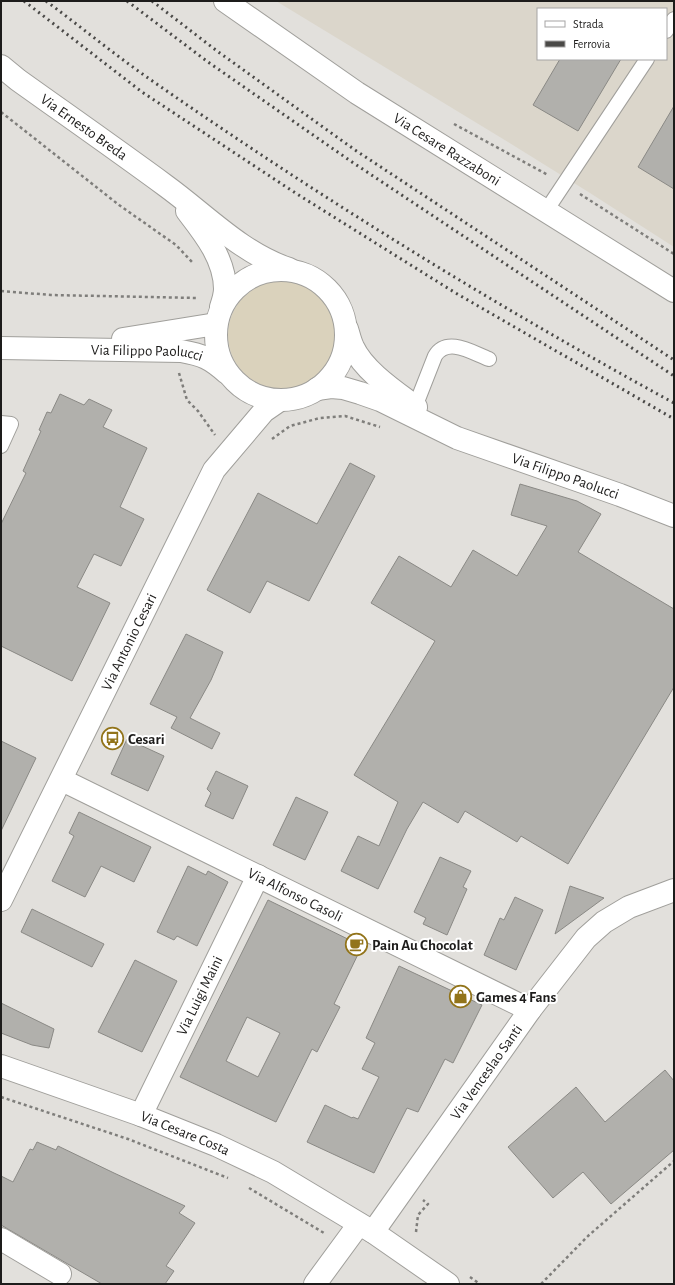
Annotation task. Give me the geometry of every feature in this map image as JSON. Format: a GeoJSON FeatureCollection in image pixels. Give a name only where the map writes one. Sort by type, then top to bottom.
{"type":"FeatureCollection","features":[{"type":"Feature","properties":{"kind":"street","name":"Via Cesare Razzaboni"},"geometry":{"type":"LineString","coordinates":[[224,1],[356,93],[674,291]]}},
{"type":"Feature","properties":{"kind":"street","name":"Via Ernesto Breda"},"geometry":{"type":"LineString","coordinates":[[1,66],[167,186],[244,247],[269,261],[302,273]]}},
{"type":"Feature","properties":{"kind":"street","name":"Via Ernesto Breda"},"geometry":{"type":"LineString","coordinates":[[167,186],[199,227],[212,246],[221,264],[225,290],[219,317]]}},
{"type":"Feature","properties":{"kind":"street"},"geometry":{"type":"LineString","coordinates":[[269,270],[286,270],[302,273],[317,280],[330,291],[339,304],[345,320],[346,336],[344,353],[338,368],[327,381],[317,389],[297,398],[280,400],[262,397],[248,391],[236,382],[226,369],[219,355],[216,340],[219,317],[229,296],[240,284],[254,275],[269,270]]}},
{"type":"Feature","properties":{"kind":"street","name":"Via Filippo Paolucci"},"geometry":{"type":"LineString","coordinates":[[55,350],[219,317]]}},
{"type":"Feature","properties":{"kind":"street","name":"Via Filippo Paolucci"},"geometry":{"type":"LineString","coordinates":[[345,325],[353,348],[366,366],[385,384],[457,438]]}},
{"type":"Feature","properties":{"kind":"street","name":"Via Filippo Paolucci"},"geometry":{"type":"LineString","coordinates":[[1,348],[181,351],[199,354],[214,361],[231,376]]}},
{"type":"Feature","properties":{"kind":"street","name":"Via Filippo Paolucci"},"geometry":{"type":"LineString","coordinates":[[317,389],[331,387],[343,388],[380,400],[457,438],[620,495],[674,516]]}},
{"type":"Feature","properties":{"kind":"street","name":"Via Antonio Cesari"},"geometry":{"type":"LineString","coordinates":[[1,900],[62,780],[214,470],[264,411],[280,400]]}},
{"type":"Feature","properties":{"kind":"street","name":"Via Alfonso Casoli"},"geometry":{"type":"LineString","coordinates":[[62,780],[530,1010]]}},
{"type":"Feature","properties":{"kind":"street","name":"Via Luigi Maini"},"geometry":{"type":"LineString","coordinates":[[141,1115],[258,876]]}},
{"type":"Feature","properties":{"kind":"street","name":"Via Venceslao Santi"},"geometry":{"type":"LineString","coordinates":[[366,1228],[405,1186],[530,1010],[586,938],[604,922],[629,907],[674,890]]}},
{"type":"Feature","properties":{"kind":"street","name":"Via Cesare Costa"},"geometry":{"type":"LineString","coordinates":[[1,1066],[141,1115],[216,1145],[273,1172],[366,1228],[448,1284]]}},
{"type":"Feature","properties":{"kind":"street"},"geometry":{"type":"LineString","coordinates":[[315,1284],[344,1245],[366,1228]]}},
{"type":"Feature","properties":{"kind":"street"},"geometry":{"type":"LineString","coordinates":[[1,1239],[60,1274]]}},
{"type":"Feature","properties":{"kind":"lane"},"geometry":{"type":"LineString","coordinates":[[667,30],[674,19]]}},
{"type":"Feature","properties":{"kind":"lane"},"geometry":{"type":"LineString","coordinates":[[546,211],[646,60]]}},
{"type":"Feature","properties":{"kind":"lane"},"geometry":{"type":"LineString","coordinates":[[415,407],[439,349],[446,346],[455,346],[489,359]]}},
{"type":"Feature","properties":{"kind":"lane"},"geometry":{"type":"LineString","coordinates":[[1,423],[12,424],[1,446]]}},
{"type":"Feature","properties":{"kind":"path"},"geometry":{"type":"LineString","coordinates":[[1,112],[119,205],[176,245],[196,266]]}},
{"type":"Feature","properties":{"kind":"path"},"geometry":{"type":"LineString","coordinates":[[451,123],[540,169],[674,254]]}},
{"type":"Feature","properties":{"kind":"path"},"geometry":{"type":"LineString","coordinates":[[1,291],[51,295],[198,298]]}},
{"type":"Feature","properties":{"kind":"path"},"geometry":{"type":"LineString","coordinates":[[195,302],[200,294]]}},
{"type":"Feature","properties":{"kind":"path"},"geometry":{"type":"LineString","coordinates":[[179,373],[187,400],[198,411],[214,435]]}},
{"type":"Feature","properties":{"kind":"path"},"geometry":{"type":"LineString","coordinates":[[1,1097],[128,1139],[235,1181]]}},
{"type":"Feature","properties":{"kind":"path"},"geometry":{"type":"LineString","coordinates":[[541,1284],[588,1236],[674,1160]]}},
{"type":"Feature","properties":{"kind":"path"},"geometry":{"type":"LineString","coordinates":[[405,1186],[428,1204],[418,1215],[415,1231],[418,1237]]}},
{"type":"Feature","properties":{"kind":"path"},"geometry":{"type":"LineString","coordinates":[[248,1188],[344,1245]]}},
{"type":"Feature","properties":{"kind":"path"},"geometry":{"type":"LineString","coordinates":[[468,1276],[480,1284]]}},
{"type":"Feature","properties":{"kind":"shaded area"},"geometry":{"type":"Polygon","coordinates":[[[276,1],[674,1],[674,247],[590,193],[276,1]]]}},
{"type":"Feature","properties":{"kind":"shaded area"},"geometry":{"type":"Polygon","coordinates":[[[282,281],[303,285],[320,297],[332,314],[336,335],[332,356],[320,373],[303,385],[282,389],[261,385],[244,373],[232,356],[228,335],[232,314],[244,297],[261,285],[282,281]]]}},
{"type":"Feature","properties":{"kind":"building"},"geometry":{"type":"Polygon","coordinates":[[[559,60],[620,60],[578,131],[533,105],[559,60]]]}},
{"type":"Feature","properties":{"kind":"building"},"geometry":{"type":"Polygon","coordinates":[[[674,106],[674,189],[638,167],[674,106]]]}},
{"type":"Feature","properties":{"kind":"building"},"geometry":{"type":"Polygon","coordinates":[[[60,394],[84,405],[89,399],[112,410],[103,427],[147,448],[120,507],[144,519],[121,566],[94,554],[77,587],[110,603],[72,681],[1,646],[1,524],[26,473],[23,471],[41,431],[39,430],[47,412],[51,413],[60,394]]]}},
{"type":"Feature","properties":{"kind":"building"},"geometry":{"type":"Polygon","coordinates":[[[350,463],[375,476],[309,601],[267,581],[250,613],[207,590],[258,493],[317,524],[350,463]]]}},
{"type":"Feature","properties":{"kind":"building"},"geometry":{"type":"Polygon","coordinates":[[[520,484],[577,501],[601,514],[578,552],[674,609],[674,687],[568,864],[521,836],[517,842],[465,811],[458,823],[423,802],[407,829],[378,889],[341,871],[358,836],[379,846],[398,802],[354,775],[435,641],[371,603],[399,556],[451,587],[473,550],[517,576],[547,526],[511,515],[520,484]]]}},
{"type":"Feature","properties":{"kind":"building"},"geometry":{"type":"Polygon","coordinates":[[[186,634],[223,652],[211,680],[190,718],[220,733],[212,749],[171,728],[177,717],[150,704],[186,634]]]}},
{"type":"Feature","properties":{"kind":"building"},"geometry":{"type":"Polygon","coordinates":[[[127,739],[164,756],[148,791],[111,774],[127,739]]]}},
{"type":"Feature","properties":{"kind":"building"},"geometry":{"type":"Polygon","coordinates":[[[1,741],[36,758],[1,831],[1,741]]]}},
{"type":"Feature","properties":{"kind":"building"},"geometry":{"type":"Polygon","coordinates":[[[216,771],[248,786],[233,819],[205,806],[211,793],[207,789],[216,771]]]}},
{"type":"Feature","properties":{"kind":"building"},"geometry":{"type":"Polygon","coordinates":[[[296,797],[328,812],[305,860],[273,845],[296,797]]]}},
{"type":"Feature","properties":{"kind":"building"},"geometry":{"type":"Polygon","coordinates":[[[79,812],[151,847],[134,882],[101,866],[85,897],[52,881],[74,836],[69,833],[79,812]]]}},
{"type":"Feature","properties":{"kind":"building"},"geometry":{"type":"Polygon","coordinates":[[[440,857],[471,871],[463,887],[467,889],[447,935],[423,924],[426,918],[414,912],[440,857]]]}},
{"type":"Feature","properties":{"kind":"building"},"geometry":{"type":"Polygon","coordinates":[[[188,866],[206,875],[208,871],[228,882],[197,946],[177,936],[174,940],[157,932],[188,866]]]}},
{"type":"Feature","properties":{"kind":"building"},"geometry":{"type":"Polygon","coordinates":[[[570,886],[604,898],[555,934],[570,886]]]}},
{"type":"Feature","properties":{"kind":"building"},"geometry":{"type":"Polygon","coordinates":[[[515,897],[543,910],[516,970],[484,955],[500,918],[504,920],[515,897]]]}},
{"type":"Feature","properties":{"kind":"building"},"geometry":{"type":"Polygon","coordinates":[[[268,900],[362,946],[334,1004],[340,1007],[317,1052],[312,1049],[276,1122],[180,1077],[268,900]],[[247,1017],[226,1061],[258,1077],[280,1033],[247,1017]]]}},
{"type":"Feature","properties":{"kind":"building"},"geometry":{"type":"Polygon","coordinates":[[[32,909],[104,944],[92,967],[21,932],[32,909]]]}},
{"type":"Feature","properties":{"kind":"building"},"geometry":{"type":"Polygon","coordinates":[[[135,960],[177,981],[142,1052],[98,1032],[135,960]]]}},
{"type":"Feature","properties":{"kind":"building"},"geometry":{"type":"Polygon","coordinates":[[[399,966],[482,1005],[453,1063],[445,1059],[418,1112],[407,1108],[374,1173],[307,1142],[325,1105],[352,1118],[358,1119],[379,1077],[362,1069],[375,1043],[366,1038],[399,966]]]}},
{"type":"Feature","properties":{"kind":"building"},"geometry":{"type":"Polygon","coordinates":[[[1,1003],[54,1029],[49,1048],[32,1045],[1,1033],[1,1003]]]}},
{"type":"Feature","properties":{"kind":"building"},"geometry":{"type":"Polygon","coordinates":[[[665,1070],[674,1081],[674,1150],[611,1204],[583,1172],[553,1198],[508,1147],[576,1087],[605,1122],[665,1070]]]}},
{"type":"Feature","properties":{"kind":"building"},"geometry":{"type":"Polygon","coordinates":[[[37,1142],[56,1150],[58,1146],[185,1206],[179,1213],[195,1223],[166,1266],[174,1271],[165,1284],[102,1284],[1,1225],[1,1176],[13,1182],[30,1149],[33,1150],[37,1142]]]}},
{"type":"Feature","properties":{"kind":"railway"},"geometry":{"type":"LineString","coordinates":[[24,1],[142,92],[297,194],[454,292],[674,419]]}},
{"type":"Feature","properties":{"kind":"railway"},"geometry":{"type":"LineString","coordinates":[[46,1],[151,80],[343,208],[408,249],[540,328],[674,403]]}},
{"type":"Feature","properties":{"kind":"railway"},"geometry":{"type":"LineString","coordinates":[[127,1],[208,62],[352,162],[674,376]]}},
{"type":"Feature","properties":{"kind":"railway"},"geometry":{"type":"LineString","coordinates":[[152,1],[217,51],[355,150],[674,360]]}},
{"type":"Feature","properties":{"kind":"place","name":"Cesari"},"geometry":{"type":"Point","coordinates":[113,739]}},
{"type":"Feature","properties":{"kind":"place","name":"Pain Au Chocolat"},"geometry":{"type":"Point","coordinates":[357,945]}},
{"type":"Feature","properties":{"kind":"place","name":"Games 4 Fans"},"geometry":{"type":"Point","coordinates":[460,997]}}]}
